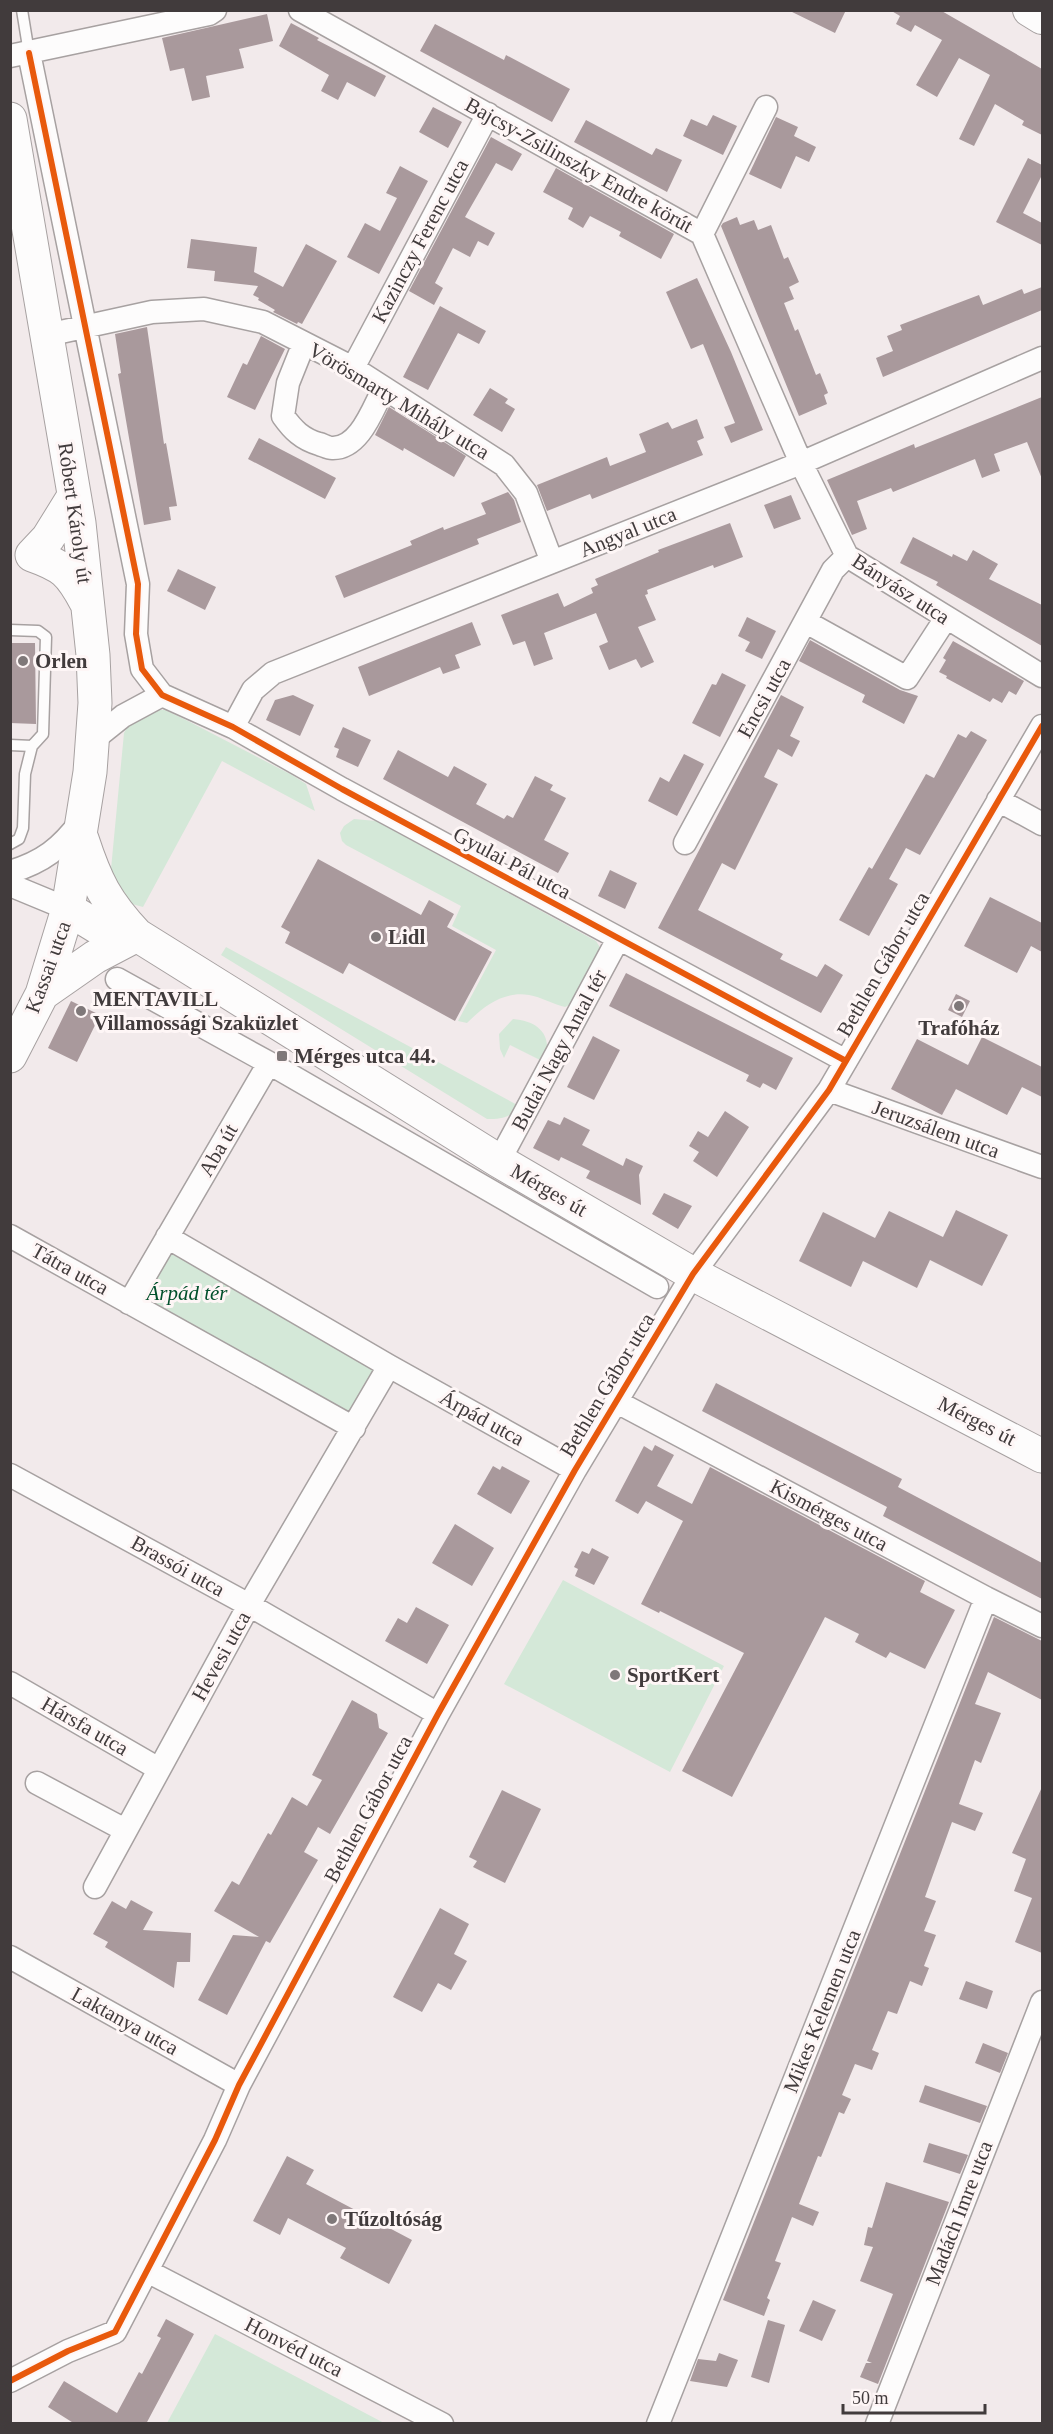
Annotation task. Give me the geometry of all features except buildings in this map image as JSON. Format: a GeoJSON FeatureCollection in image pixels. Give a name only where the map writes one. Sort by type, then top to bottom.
{"type":"FeatureCollection","features":[{"type":"Feature","properties":{"kind":"main road","name":"Róbert Károly út"},"geometry":{"type":"LineString","coordinates":[[10,119],[82,546],[93,655],[93,740],[68,909]]}},
{"type":"Feature","properties":{"kind":"main road"},"geometry":{"type":"LineString","coordinates":[[21,556],[48,538],[74,496]]}},
{"type":"Feature","properties":{"kind":"main road"},"geometry":{"type":"LineString","coordinates":[[21,556],[58,564],[75,582],[87,604]]}},
{"type":"Feature","properties":{"kind":"main road"},"geometry":{"type":"LineString","coordinates":[[42,994],[95,957],[137,935],[114,910],[93,873],[82,826]]}},
{"type":"Feature","properties":{"kind":"main road","name":"Mérges út"},"geometry":{"type":"LineString","coordinates":[[68,909],[104,931],[137,935],[499,1161],[693,1274],[1042,1456]]}},
{"type":"Feature","properties":{"kind":"main road","name":"Kassai utca"},"geometry":{"type":"LineString","coordinates":[[10,1056],[42,994],[68,909]]}},
{"type":"Feature","properties":{"kind":"street"},"geometry":{"type":"LineString","coordinates":[[93,740],[123,716],[162,695],[142,669],[136,634],[138,584],[86,327],[20,54],[209,14],[215,10]]}},
{"type":"Feature","properties":{"kind":"street","name":"Bajcsy-Zsilinszky Endre körút"},"geometry":{"type":"LineString","coordinates":[[300,10],[702,234],[801,463]]}},
{"type":"Feature","properties":{"kind":"street"},"geometry":{"type":"LineString","coordinates":[[1029,10],[1042,18]]}},
{"type":"Feature","properties":{"kind":"street"},"geometry":{"type":"LineString","coordinates":[[702,234],[766,107]]}},
{"type":"Feature","properties":{"kind":"street","name":"Kazinczy Ferenc utca"},"geometry":{"type":"LineString","coordinates":[[352,368],[489,114]]}},
{"type":"Feature","properties":{"kind":"street","name":"Vörösmarty Mihály utca"},"geometry":{"type":"LineString","coordinates":[[47,335],[152,312],[204,309],[263,322],[352,368],[504,465],[526,493],[552,562]]}},
{"type":"Feature","properties":{"kind":"street"},"geometry":{"type":"LineString","coordinates":[[304,343],[288,383],[283,416],[295,432],[312,442],[332,448],[348,445],[361,431],[384,388]]}},
{"type":"Feature","properties":{"kind":"street","name":"Angyal utca"},"geometry":{"type":"LineString","coordinates":[[233,727],[253,690],[273,673],[801,463],[1042,358]]}},
{"type":"Feature","properties":{"kind":"street","name":"Bányász utca"},"geometry":{"type":"LineString","coordinates":[[801,463],[847,556],[1042,675]]}},
{"type":"Feature","properties":{"kind":"street"},"geometry":{"type":"LineString","coordinates":[[21,556],[82,546]]}},
{"type":"Feature","properties":{"kind":"street","name":"Encsi utca"},"geometry":{"type":"LineString","coordinates":[[685,843],[833,570],[847,556]]}},
{"type":"Feature","properties":{"kind":"street"},"geometry":{"type":"LineString","coordinates":[[806,622],[907,678],[946,618]]}},
{"type":"Feature","properties":{"kind":"street","name":"Gyulai Pál utca"},"geometry":{"type":"LineString","coordinates":[[162,695],[233,727],[618,939],[846,1060]]}},
{"type":"Feature","properties":{"kind":"street","name":"Bethlen Gábor utca"},"geometry":{"type":"LineString","coordinates":[[10,2381],[68,2351],[115,2332],[215,2140],[239,2085],[438,1714],[574,1470],[693,1274],[829,1090],[1042,726]]}},
{"type":"Feature","properties":{"kind":"street"},"geometry":{"type":"LineString","coordinates":[[998,800],[1042,824]]}},
{"type":"Feature","properties":{"kind":"street"},"geometry":{"type":"LineString","coordinates":[[10,872],[45,858],[82,826]]}},
{"type":"Feature","properties":{"kind":"street"},"geometry":{"type":"LineString","coordinates":[[10,885],[68,909]]}},
{"type":"Feature","properties":{"kind":"street","name":"Budai Nagy Antal tér"},"geometry":{"type":"LineString","coordinates":[[499,1161],[618,939]]}},
{"type":"Feature","properties":{"kind":"street","name":"Mérges út"},"geometry":{"type":"LineString","coordinates":[[117,979],[269,1063],[657,1287]]}},
{"type":"Feature","properties":{"kind":"street","name":"Aba út"},"geometry":{"type":"LineString","coordinates":[[167,1237],[269,1063]]}},
{"type":"Feature","properties":{"kind":"street","name":"Jeruzsálem utca"},"geometry":{"type":"LineString","coordinates":[[829,1090],[1042,1167]]}},
{"type":"Feature","properties":{"kind":"street","name":"Tátra utca"},"geometry":{"type":"LineString","coordinates":[[10,1236],[129,1303]]}},
{"type":"Feature","properties":{"kind":"street"},"geometry":{"type":"LineString","coordinates":[[167,1237],[389,1366],[354,1428],[129,1303],[167,1237]]}},
{"type":"Feature","properties":{"kind":"street","name":"Árpád utca"},"geometry":{"type":"LineString","coordinates":[[389,1366],[574,1470]]}},
{"type":"Feature","properties":{"kind":"street","name":"Kismérges utca"},"geometry":{"type":"LineString","coordinates":[[617,1402],[1042,1626]]}},
{"type":"Feature","properties":{"kind":"street","name":"Hevesi utca"},"geometry":{"type":"LineString","coordinates":[[95,1887],[249,1605],[354,1428]]}},
{"type":"Feature","properties":{"kind":"street","name":"Brassói utca"},"geometry":{"type":"LineString","coordinates":[[10,1475],[249,1605],[438,1714]]}},
{"type":"Feature","properties":{"kind":"street","name":"Mikes Kelemen utca"},"geometry":{"type":"LineString","coordinates":[[658,2424],[986,1598]]}},
{"type":"Feature","properties":{"kind":"street","name":"Hársfa utca"},"geometry":{"type":"LineString","coordinates":[[10,1683],[159,1769]]}},
{"type":"Feature","properties":{"kind":"street"},"geometry":{"type":"LineString","coordinates":[[37,1784],[125,1830]]}},
{"type":"Feature","properties":{"kind":"street","name":"Laktanya utca"},"geometry":{"type":"LineString","coordinates":[[10,1957],[239,2085]]}},
{"type":"Feature","properties":{"kind":"street","name":"Madách Imre utca"},"geometry":{"type":"LineString","coordinates":[[877,2424],[1042,2002]]}},
{"type":"Feature","properties":{"kind":"street","name":"Honvéd utca"},"geometry":{"type":"LineString","coordinates":[[147,2271],[442,2424]]}},
{"type":"Feature","properties":{"kind":"lane"},"geometry":{"type":"LineString","coordinates":[[20,54],[22,10]]}},
{"type":"Feature","properties":{"kind":"lane"},"geometry":{"type":"LineString","coordinates":[[10,630],[38,631],[46,637],[43,734],[32,746],[25,774],[23,828],[19,839],[10,844]]}},
{"type":"Feature","properties":{"kind":"lane"},"geometry":{"type":"LineString","coordinates":[[10,745],[32,746]]}},
{"type":"Feature","properties":{"kind":"green space"},"geometry":{"type":"Polygon","coordinates":[[[147,710],[165,710],[292,775],[306,784],[315,811],[222,761],[143,907],[128,903],[113,883],[111,869],[124,733],[132,719],[147,710]]]}},
{"type":"Feature","properties":{"kind":"green space"},"geometry":{"type":"Polygon","coordinates":[[[354,819],[376,821],[596,941],[601,949],[577,1001],[565,1007],[534,996],[511,995],[487,1006],[467,1023],[458,1021],[496,950],[452,926],[461,906],[346,845],[340,833],[344,826],[354,819]]]}},
{"type":"Feature","properties":{"kind":"green space"},"geometry":{"type":"Polygon","coordinates":[[[226,947],[519,1106],[505,1117],[487,1119],[221,955],[226,947]]]}},
{"type":"Feature","properties":{"kind":"green space"},"geometry":{"type":"Polygon","coordinates":[[[513,1019],[530,1023],[542,1032],[547,1045],[544,1062],[510,1045],[504,1058],[500,1049],[499,1034],[513,1019]]]}},
{"type":"Feature","properties":{"kind":"green space","name":"Árpád tér"},"geometry":{"type":"Polygon","coordinates":[[[169,1245],[384,1368],[353,1423],[134,1302],[169,1245]]]}},
{"type":"Feature","properties":{"kind":"green space","name":"SportKert"},"geometry":{"type":"Polygon","coordinates":[[[563,1580],[724,1666],[670,1772],[504,1684],[563,1580]]]}},
{"type":"Feature","properties":{"kind":"green space"},"geometry":{"type":"Polygon","coordinates":[[[215,2334],[384,2423],[167,2423],[215,2334]]]}},
{"type":"Feature","properties":{"kind":"cycle path"},"geometry":{"type":"LineString","coordinates":[[29,53],[138,584],[136,634],[142,669],[162,695],[233,727],[342,789],[846,1061]]}},
{"type":"Feature","properties":{"kind":"cycle path"},"geometry":{"type":"LineString","coordinates":[[10,2381],[68,2351],[115,2332],[215,2140],[239,2085],[438,1714],[575,1470],[693,1274],[829,1090],[1042,726]]}},
{"type":"Feature","properties":{"kind":"place","name":"Orlen"},"geometry":{"type":"Point","coordinates":[23,661]}},
{"type":"Feature","properties":{"kind":"place","name":"Lidl"},"geometry":{"type":"Point","coordinates":[376,937]}},
{"type":"Feature","properties":{"kind":"place","name":"Trafóház"},"geometry":{"type":"Point","coordinates":[959,1006]}},
{"type":"Feature","properties":{"kind":"place","name":"MENTAVILL Villamossági Szaküzlet"},"geometry":{"type":"Point","coordinates":[81,1011]}},
{"type":"Feature","properties":{"kind":"place","name":"Mérges utca 44."},"geometry":{"type":"Point","coordinates":[282,1056]}},
{"type":"Feature","properties":{"kind":"place","name":"SportKert"},"geometry":{"type":"Point","coordinates":[615,1675]}},
{"type":"Feature","properties":{"kind":"place","name":"Tűzoltóság"},"geometry":{"type":"Point","coordinates":[332,2219]}}]}
